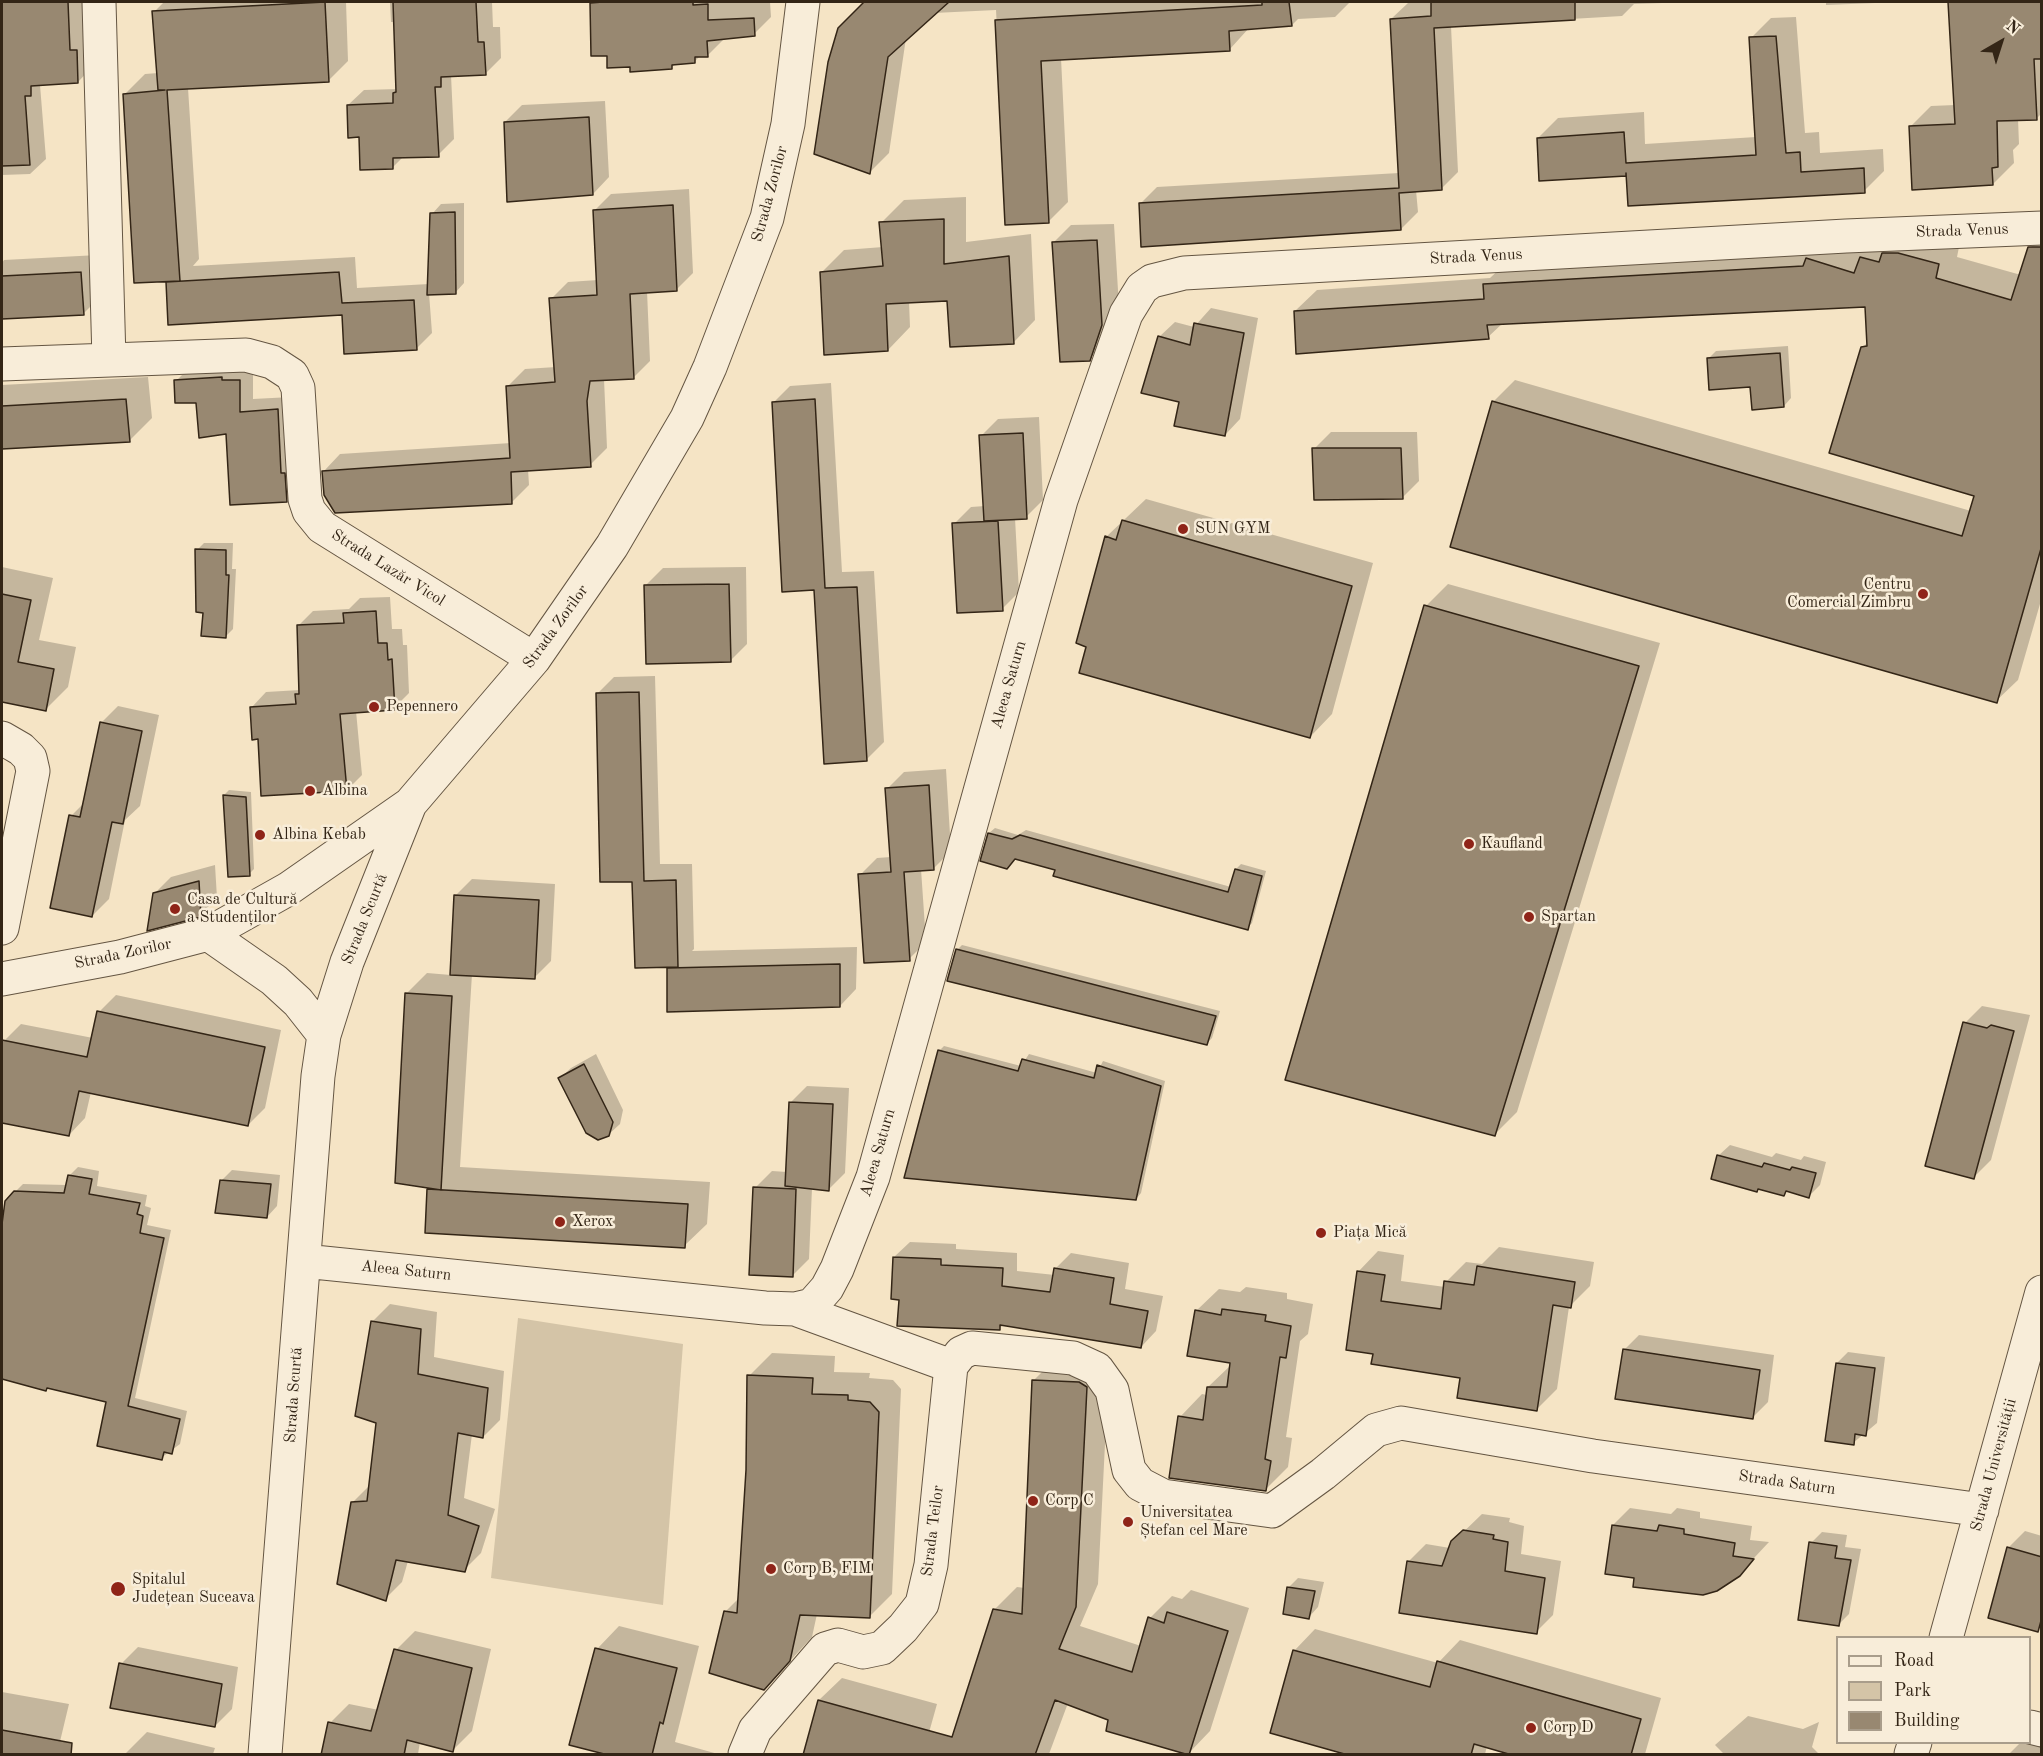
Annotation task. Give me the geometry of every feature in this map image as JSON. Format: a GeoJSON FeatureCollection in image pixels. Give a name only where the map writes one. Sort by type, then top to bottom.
{"type":"FeatureCollection","features":[{"type":"Feature","properties":{"kind":"street"},"geometry":{"type":"LineString","coordinates":[[99,2],[109,360]]}},
{"type":"Feature","properties":{"kind":"street","name":"Strada Zorilor"},"geometry":{"type":"LineString","coordinates":[[3,972],[120,957],[208,934],[288,889],[410,804],[534,659],[612,546],[687,418],[710,367],[769,208],[788,124],[802,2]]}},
{"type":"Feature","properties":{"kind":"street","name":"Strada Venus"},"geometry":{"type":"LineString","coordinates":[[1061,500],[1126,314],[1142,288],[1160,278],[1184,273],[1822,237],[2042,228]]}},
{"type":"Feature","properties":{"kind":"street","name":"Strada Lazăr Vicol"},"geometry":{"type":"LineString","coordinates":[[2,364],[246,355],[272,362],[292,375],[298,388],[305,499],[309,511],[322,527],[534,659]]}},
{"type":"Feature","properties":{"kind":"street","name":"Aleea Saturn"},"geometry":{"type":"LineString","coordinates":[[304,1261],[795,1309],[812,1305],[827,1288],[837,1269],[873,1177],[1061,500]]}},
{"type":"Feature","properties":{"kind":"street"},"geometry":{"type":"LineString","coordinates":[[2,738],[21,749],[30,759],[33,771],[2,928]]}},
{"type":"Feature","properties":{"kind":"street","name":"Strada Scurtă"},"geometry":{"type":"LineString","coordinates":[[265,1755],[314,1105],[324,1035],[362,919],[410,804]]}},
{"type":"Feature","properties":{"kind":"street"},"geometry":{"type":"LineString","coordinates":[[208,934],[274,980],[298,1002],[324,1035]]}},
{"type":"Feature","properties":{"kind":"street","name":"Strada Universității"},"geometry":{"type":"LineString","coordinates":[[1947,1636],[2042,1292]]}},
{"type":"Feature","properties":{"kind":"street"},"geometry":{"type":"LineString","coordinates":[[795,1309],[956,1360]]}},
{"type":"Feature","properties":{"kind":"street","name":"Strada Saturn"},"geometry":{"type":"LineString","coordinates":[[956,1360],[972,1348],[1073,1358],[1097,1369],[1112,1390],[1130,1470],[1140,1484],[1163,1496],[1272,1511],[1323,1474],[1376,1430],[1401,1424],[1593,1456],[1982,1510]]}},
{"type":"Feature","properties":{"kind":"street","name":"Strada Teilor"},"geometry":{"type":"LineString","coordinates":[[745,1755],[754,1730],[825,1649],[838,1645],[863,1652],[882,1648],[903,1628],[922,1604],[931,1565],[956,1360]]}},
{"type":"Feature","properties":{"kind":"green space"},"geometry":{"type":"Polygon","coordinates":[[[518,1318],[683,1344],[663,1605],[491,1578],[518,1318]]]}},
{"type":"Feature","properties":{"kind":"building"},"geometry":{"type":"Polygon","coordinates":[[[2,2],[68,2],[70,50],[77,50],[78,83],[31,86],[31,96],[25,96],[30,165],[2,166],[2,2]]]}},
{"type":"Feature","properties":{"kind":"building"},"geometry":{"type":"Polygon","coordinates":[[[325,2],[329,82],[167,90],[180,281],[134,283],[123,94],[165,90],[158,90],[152,11],[325,2]]]}},
{"type":"Feature","properties":{"kind":"building"},"geometry":{"type":"Polygon","coordinates":[[[393,2],[476,2],[478,42],[484,42],[486,75],[441,77],[441,87],[435,87],[439,157],[393,158],[393,169],[360,170],[359,137],[348,138],[347,105],[393,103],[393,93],[396,92],[393,2]]]}},
{"type":"Feature","properties":{"kind":"building"},"geometry":{"type":"Polygon","coordinates":[[[864,2],[949,2],[888,57],[870,174],[814,154],[828,62],[838,28],[864,2]]]}},
{"type":"Feature","properties":{"kind":"building"},"geometry":{"type":"Polygon","coordinates":[[[1262,2],[1289,2],[1292,26],[1229,31],[1230,51],[1041,61],[1049,223],[1005,225],[995,20],[1262,5],[1262,2]]]}},
{"type":"Feature","properties":{"kind":"building"},"geometry":{"type":"Polygon","coordinates":[[[1431,2],[1575,2],[1575,20],[1434,28],[1442,190],[1399,193],[1401,230],[1141,247],[1139,203],[1399,188],[1390,19],[1431,16],[1431,2]]]}},
{"type":"Feature","properties":{"kind":"building"},"geometry":{"type":"Polygon","coordinates":[[[1948,2],[2042,2],[2042,59],[2034,59],[2037,120],[1997,121],[1998,167],[1992,168],[1993,185],[1912,190],[1909,126],[1955,124],[1948,2]]]}},
{"type":"Feature","properties":{"kind":"building"},"geometry":{"type":"Polygon","coordinates":[[[590,3],[708,4],[708,20],[754,18],[755,36],[707,41],[708,57],[695,57],[695,63],[672,65],[672,69],[630,72],[630,67],[607,68],[607,56],[591,56],[590,3]]]}},
{"type":"Feature","properties":{"kind":"building"},"geometry":{"type":"Polygon","coordinates":[[[1776,36],[1786,153],[1800,152],[1801,172],[1864,168],[1865,193],[1628,206],[1626,173],[1626,176],[1539,181],[1537,138],[1624,132],[1626,163],[1756,155],[1749,37],[1776,36]]]}},
{"type":"Feature","properties":{"kind":"building"},"geometry":{"type":"Polygon","coordinates":[[[589,117],[593,195],[507,202],[504,122],[589,117]]]}},
{"type":"Feature","properties":{"kind":"building"},"geometry":{"type":"Polygon","coordinates":[[[673,205],[677,291],[630,294],[634,379],[590,381],[587,401],[591,467],[511,472],[512,504],[335,513],[324,495],[322,471],[510,458],[506,386],[555,382],[549,298],[597,295],[593,210],[673,205]]]}},
{"type":"Feature","properties":{"kind":"building"},"geometry":{"type":"Polygon","coordinates":[[[455,212],[456,294],[427,295],[430,213],[455,212]]]}},
{"type":"Feature","properties":{"kind":"building"},"geometry":{"type":"Polygon","coordinates":[[[944,219],[944,264],[1009,256],[1014,344],[950,347],[947,301],[886,304],[888,351],[824,355],[820,272],[883,266],[879,222],[944,219]]]}},
{"type":"Feature","properties":{"kind":"building"},"geometry":{"type":"Polygon","coordinates":[[[1097,240],[1102,325],[1090,361],[1060,362],[1052,242],[1097,240]]]}},
{"type":"Feature","properties":{"kind":"building"},"geometry":{"type":"Polygon","coordinates":[[[2028,247],[2042,247],[2042,545],[1997,703],[1450,547],[1492,401],[1962,536],[1974,496],[1829,453],[1861,347],[1867,346],[1865,307],[1487,325],[1489,339],[1296,354],[1294,311],[1484,299],[1483,284],[1803,266],[1806,258],[1854,273],[1860,257],[1879,262],[1882,253],[1898,253],[1939,264],[1936,278],[2011,300],[2028,247]]]}},
{"type":"Feature","properties":{"kind":"building"},"geometry":{"type":"Polygon","coordinates":[[[81,272],[84,315],[2,319],[2,276],[81,272]]]}},
{"type":"Feature","properties":{"kind":"building"},"geometry":{"type":"Polygon","coordinates":[[[339,272],[342,303],[414,300],[417,350],[344,354],[342,315],[168,325],[166,282],[339,272]]]}},
{"type":"Feature","properties":{"kind":"building"},"geometry":{"type":"Polygon","coordinates":[[[1194,323],[1244,333],[1225,436],[1174,426],[1179,402],[1141,393],[1158,336],[1190,345],[1194,323]]]}},
{"type":"Feature","properties":{"kind":"building"},"geometry":{"type":"Polygon","coordinates":[[[1780,353],[1784,407],[1752,410],[1750,387],[1709,390],[1707,358],[1780,353]]]}},
{"type":"Feature","properties":{"kind":"building"},"geometry":{"type":"Polygon","coordinates":[[[222,377],[222,380],[240,380],[240,412],[278,409],[281,473],[285,473],[287,502],[230,505],[226,434],[199,438],[196,403],[175,403],[174,380],[222,377]]]}},
{"type":"Feature","properties":{"kind":"building"},"geometry":{"type":"Polygon","coordinates":[[[126,399],[130,442],[2,449],[2,406],[126,399]]]}},
{"type":"Feature","properties":{"kind":"building"},"geometry":{"type":"Polygon","coordinates":[[[815,399],[825,588],[857,587],[867,761],[824,764],[814,590],[782,592],[772,402],[815,399]]]}},
{"type":"Feature","properties":{"kind":"building"},"geometry":{"type":"Polygon","coordinates":[[[1023,433],[1027,519],[984,521],[979,435],[1023,433]]]}},
{"type":"Feature","properties":{"kind":"building"},"geometry":{"type":"Polygon","coordinates":[[[1312,448],[1401,448],[1403,499],[1314,500],[1312,448]]]}},
{"type":"Feature","properties":{"kind":"building"},"geometry":{"type":"Polygon","coordinates":[[[1122,520],[1352,586],[1310,738],[1079,673],[1086,647],[1076,643],[1105,536],[1116,540],[1122,520]]]}},
{"type":"Feature","properties":{"kind":"building"},"geometry":{"type":"Polygon","coordinates":[[[998,521],[1003,611],[957,613],[952,523],[998,521]]]}},
{"type":"Feature","properties":{"kind":"building"},"geometry":{"type":"Polygon","coordinates":[[[195,549],[226,550],[226,575],[229,575],[226,638],[201,636],[203,613],[196,612],[195,549]]]}},
{"type":"Feature","properties":{"kind":"building"},"geometry":{"type":"Polygon","coordinates":[[[729,584],[731,662],[646,664],[644,585],[729,584]]]}},
{"type":"Feature","properties":{"kind":"building"},"geometry":{"type":"Polygon","coordinates":[[[2,594],[31,600],[18,662],[54,669],[46,711],[2,702],[2,594]]]}},
{"type":"Feature","properties":{"kind":"building","name":"Kaufland"},"geometry":{"type":"Polygon","coordinates":[[[1424,605],[1639,666],[1495,1136],[1285,1080],[1424,605]]]}},
{"type":"Feature","properties":{"kind":"building"},"geometry":{"type":"Polygon","coordinates":[[[376,611],[378,643],[387,643],[388,660],[392,659],[395,710],[340,714],[347,791],[261,796],[258,739],[252,740],[250,707],[296,704],[295,694],[299,694],[297,625],[344,623],[343,613],[376,611]]]}},
{"type":"Feature","properties":{"kind":"building"},"geometry":{"type":"Polygon","coordinates":[[[639,692],[644,881],[676,880],[678,967],[635,968],[632,882],[600,882],[596,693],[639,692]]]}},
{"type":"Feature","properties":{"kind":"building"},"geometry":{"type":"Polygon","coordinates":[[[100,722],[142,731],[123,824],[112,822],[92,917],[50,908],[69,815],[80,817],[100,722]]]}},
{"type":"Feature","properties":{"kind":"building"},"geometry":{"type":"Polygon","coordinates":[[[929,785],[934,870],[904,872],[910,961],[864,963],[858,874],[891,872],[885,788],[929,785]]]}},
{"type":"Feature","properties":{"kind":"building"},"geometry":{"type":"Polygon","coordinates":[[[223,795],[246,797],[250,876],[228,877],[223,795]]]}},
{"type":"Feature","properties":{"kind":"building"},"geometry":{"type":"Polygon","coordinates":[[[988,833],[1012,839],[1020,835],[1228,892],[1235,869],[1262,876],[1248,930],[1053,876],[1055,870],[1015,859],[1007,869],[980,861],[988,833]]]}},
{"type":"Feature","properties":{"kind":"building","name":"Casa de Cultură a Studenților"},"geometry":{"type":"Polygon","coordinates":[[[199,881],[201,917],[147,931],[153,893],[199,881]]]}},
{"type":"Feature","properties":{"kind":"building"},"geometry":{"type":"Polygon","coordinates":[[[454,895],[539,900],[535,979],[450,975],[454,895]]]}},
{"type":"Feature","properties":{"kind":"building"},"geometry":{"type":"Polygon","coordinates":[[[956,949],[1216,1016],[1207,1045],[947,981],[956,949]]]}},
{"type":"Feature","properties":{"kind":"building"},"geometry":{"type":"Polygon","coordinates":[[[840,964],[840,1007],[667,1012],[667,968],[840,964]]]}},
{"type":"Feature","properties":{"kind":"building"},"geometry":{"type":"Polygon","coordinates":[[[405,993],[452,996],[441,1190],[395,1183],[405,993]]]}},
{"type":"Feature","properties":{"kind":"building"},"geometry":{"type":"Polygon","coordinates":[[[97,1011],[265,1047],[248,1126],[79,1091],[69,1136],[2,1123],[2,1040],[87,1057],[97,1011]]]}},
{"type":"Feature","properties":{"kind":"building"},"geometry":{"type":"Polygon","coordinates":[[[1963,1022],[1987,1028],[1991,1025],[2014,1031],[1974,1179],[1925,1166],[1963,1022]]]}},
{"type":"Feature","properties":{"kind":"building"},"geometry":{"type":"Polygon","coordinates":[[[938,1050],[1018,1071],[1022,1059],[1094,1078],[1097,1065],[1161,1086],[1136,1200],[904,1178],[938,1050]]]}},
{"type":"Feature","properties":{"kind":"building"},"geometry":{"type":"Polygon","coordinates":[[[584,1064],[613,1122],[609,1136],[598,1140],[586,1133],[558,1078],[584,1064]]]}},
{"type":"Feature","properties":{"kind":"building"},"geometry":{"type":"Polygon","coordinates":[[[789,1102],[833,1104],[829,1191],[785,1186],[789,1102]]]}},
{"type":"Feature","properties":{"kind":"building"},"geometry":{"type":"Polygon","coordinates":[[[1717,1155],[1762,1167],[1764,1163],[1790,1170],[1792,1167],[1816,1173],[1809,1198],[1786,1191],[1784,1196],[1758,1189],[1757,1192],[1711,1179],[1717,1155]]]}},
{"type":"Feature","properties":{"kind":"building"},"geometry":{"type":"Polygon","coordinates":[[[68,1175],[92,1179],[89,1194],[140,1203],[137,1214],[143,1216],[140,1233],[164,1238],[128,1406],[180,1419],[172,1454],[164,1452],[162,1460],[97,1446],[106,1402],[47,1388],[46,1391],[2,1379],[2,1224],[5,1201],[14,1191],[64,1193],[68,1175]]]}},
{"type":"Feature","properties":{"kind":"building"},"geometry":{"type":"Polygon","coordinates":[[[220,1180],[271,1184],[267,1218],[215,1213],[220,1180]]]}},
{"type":"Feature","properties":{"kind":"building"},"geometry":{"type":"Polygon","coordinates":[[[753,1187],[796,1189],[793,1277],[749,1275],[753,1187]]]}},
{"type":"Feature","properties":{"kind":"building"},"geometry":{"type":"Polygon","coordinates":[[[427,1189],[688,1204],[685,1248],[425,1233],[427,1189]]]}},
{"type":"Feature","properties":{"kind":"building"},"geometry":{"type":"Polygon","coordinates":[[[893,1257],[941,1259],[941,1265],[1003,1268],[1002,1286],[1050,1292],[1054,1268],[1114,1278],[1110,1304],[1148,1311],[1141,1348],[1000,1325],[1000,1330],[897,1326],[899,1300],[891,1299],[893,1257]]]}},
{"type":"Feature","properties":{"kind":"building"},"geometry":{"type":"Polygon","coordinates":[[[1477,1266],[1575,1282],[1571,1308],[1553,1305],[1537,1411],[1457,1398],[1460,1378],[1371,1364],[1373,1354],[1346,1350],[1357,1271],[1385,1275],[1381,1301],[1441,1309],[1444,1281],[1474,1285],[1477,1266]]]}},
{"type":"Feature","properties":{"kind":"building"},"geometry":{"type":"Polygon","coordinates":[[[1222,1309],[1266,1315],[1265,1321],[1291,1326],[1286,1358],[1280,1357],[1265,1459],[1271,1461],[1266,1491],[1169,1478],[1178,1416],[1203,1420],[1207,1387],[1227,1387],[1230,1363],[1187,1356],[1195,1310],[1221,1315],[1222,1309]]]}},
{"type":"Feature","properties":{"kind":"building"},"geometry":{"type":"Polygon","coordinates":[[[371,1321],[421,1329],[418,1374],[488,1388],[483,1438],[458,1433],[448,1515],[479,1526],[465,1572],[396,1560],[386,1601],[337,1584],[351,1502],[367,1501],[376,1423],[355,1416],[371,1321]]]}},
{"type":"Feature","properties":{"kind":"building"},"geometry":{"type":"Polygon","coordinates":[[[1623,1349],[1760,1370],[1753,1419],[1615,1399],[1623,1349]]]}},
{"type":"Feature","properties":{"kind":"building"},"geometry":{"type":"Polygon","coordinates":[[[1836,1363],[1875,1368],[1866,1436],[1855,1434],[1854,1445],[1825,1441],[1836,1363]]]}},
{"type":"Feature","properties":{"kind":"building"},"geometry":{"type":"Polygon","coordinates":[[[747,1375],[813,1378],[812,1394],[848,1395],[848,1400],[870,1402],[879,1412],[870,1618],[800,1615],[790,1661],[764,1690],[709,1673],[724,1611],[737,1613],[746,1470],[747,1375]]]}},
{"type":"Feature","properties":{"kind":"building"},"geometry":{"type":"Polygon","coordinates":[[[1032,1380],[1079,1382],[1087,1387],[1076,1607],[1059,1649],[1132,1672],[1148,1617],[1164,1623],[1167,1612],[1228,1631],[1189,1755],[1106,1731],[1108,1720],[1055,1700],[1035,1755],[803,1755],[818,1700],[952,1737],[993,1609],[1022,1614],[1032,1380]]]}},
{"type":"Feature","properties":{"kind":"building"},"geometry":{"type":"Polygon","coordinates":[[[1612,1525],[1657,1531],[1659,1525],[1684,1529],[1684,1534],[1735,1543],[1733,1556],[1754,1559],[1740,1576],[1717,1591],[1703,1595],[1633,1587],[1634,1578],[1605,1574],[1612,1525]]]}},
{"type":"Feature","properties":{"kind":"building"},"geometry":{"type":"Polygon","coordinates":[[[1463,1530],[1494,1535],[1493,1539],[1508,1542],[1505,1571],[1545,1578],[1537,1634],[1399,1613],[1407,1561],[1442,1566],[1451,1541],[1463,1530]]]}},
{"type":"Feature","properties":{"kind":"building"},"geometry":{"type":"Polygon","coordinates":[[[1809,1542],[1837,1546],[1835,1558],[1851,1560],[1839,1626],[1798,1620],[1809,1542]]]}},
{"type":"Feature","properties":{"kind":"building"},"geometry":{"type":"Polygon","coordinates":[[[2007,1547],[2042,1557],[2042,1617],[2038,1632],[1988,1618],[2007,1547]]]}},
{"type":"Feature","properties":{"kind":"building"},"geometry":{"type":"Polygon","coordinates":[[[1287,1587],[1315,1591],[1309,1619],[1283,1614],[1287,1587]]]}},
{"type":"Feature","properties":{"kind":"building"},"geometry":{"type":"Polygon","coordinates":[[[595,1648],[677,1668],[663,1724],[660,1722],[652,1755],[608,1755],[569,1745],[595,1648]]]}},
{"type":"Feature","properties":{"kind":"building"},"geometry":{"type":"Polygon","coordinates":[[[394,1649],[472,1668],[453,1752],[407,1740],[404,1755],[321,1755],[328,1722],[371,1731],[394,1649]]]}},
{"type":"Feature","properties":{"kind":"building"},"geometry":{"type":"Polygon","coordinates":[[[1293,1650],[1430,1687],[1437,1661],[1641,1719],[1631,1755],[1512,1755],[1474,1744],[1471,1755],[1348,1755],[1270,1733],[1293,1650]]]}},
{"type":"Feature","properties":{"kind":"building"},"geometry":{"type":"Polygon","coordinates":[[[119,1663],[222,1684],[215,1727],[110,1708],[119,1663]]]}},
{"type":"Feature","properties":{"kind":"building"},"geometry":{"type":"Polygon","coordinates":[[[2,1730],[72,1743],[71,1755],[2,1755],[2,1730]]]}},
{"type":"Feature","properties":{"kind":"place","name":"SUN GYM"},"geometry":{"type":"Point","coordinates":[1183,529]}},
{"type":"Feature","properties":{"kind":"place","name":"Centru Comercial Zimbru"},"geometry":{"type":"Point","coordinates":[1923,594]}},
{"type":"Feature","properties":{"kind":"place","name":"Pepennero"},"geometry":{"type":"Point","coordinates":[374,707]}},
{"type":"Feature","properties":{"kind":"place","name":"Albina"},"geometry":{"type":"Point","coordinates":[310,791]}},
{"type":"Feature","properties":{"kind":"place","name":"Albina Kebab"},"geometry":{"type":"Point","coordinates":[260,835]}},
{"type":"Feature","properties":{"kind":"place","name":"Kaufland"},"geometry":{"type":"Point","coordinates":[1469,844]}},
{"type":"Feature","properties":{"kind":"place","name":"Casa de Cultură a Studenților"},"geometry":{"type":"Point","coordinates":[175,909]}},
{"type":"Feature","properties":{"kind":"place","name":"Spartan"},"geometry":{"type":"Point","coordinates":[1529,917]}},
{"type":"Feature","properties":{"kind":"place","name":"Xerox"},"geometry":{"type":"Point","coordinates":[560,1222]}},
{"type":"Feature","properties":{"kind":"place","name":"Piața Mică"},"geometry":{"type":"Point","coordinates":[1321,1233]}},
{"type":"Feature","properties":{"kind":"place","name":"Corp C"},"geometry":{"type":"Point","coordinates":[1033,1501]}},
{"type":"Feature","properties":{"kind":"place","name":"Universitatea Ștefan cel Mare"},"geometry":{"type":"Point","coordinates":[1128,1522]}},
{"type":"Feature","properties":{"kind":"place","name":"Corp B, FIM"},"geometry":{"type":"Point","coordinates":[771,1569]}},
{"type":"Feature","properties":{"kind":"place","name":"Spitalul Județean Suceava"},"geometry":{"type":"Point","coordinates":[118,1589]}},
{"type":"Feature","properties":{"kind":"place","name":"Corp D"},"geometry":{"type":"Point","coordinates":[1531,1728]}}]}
